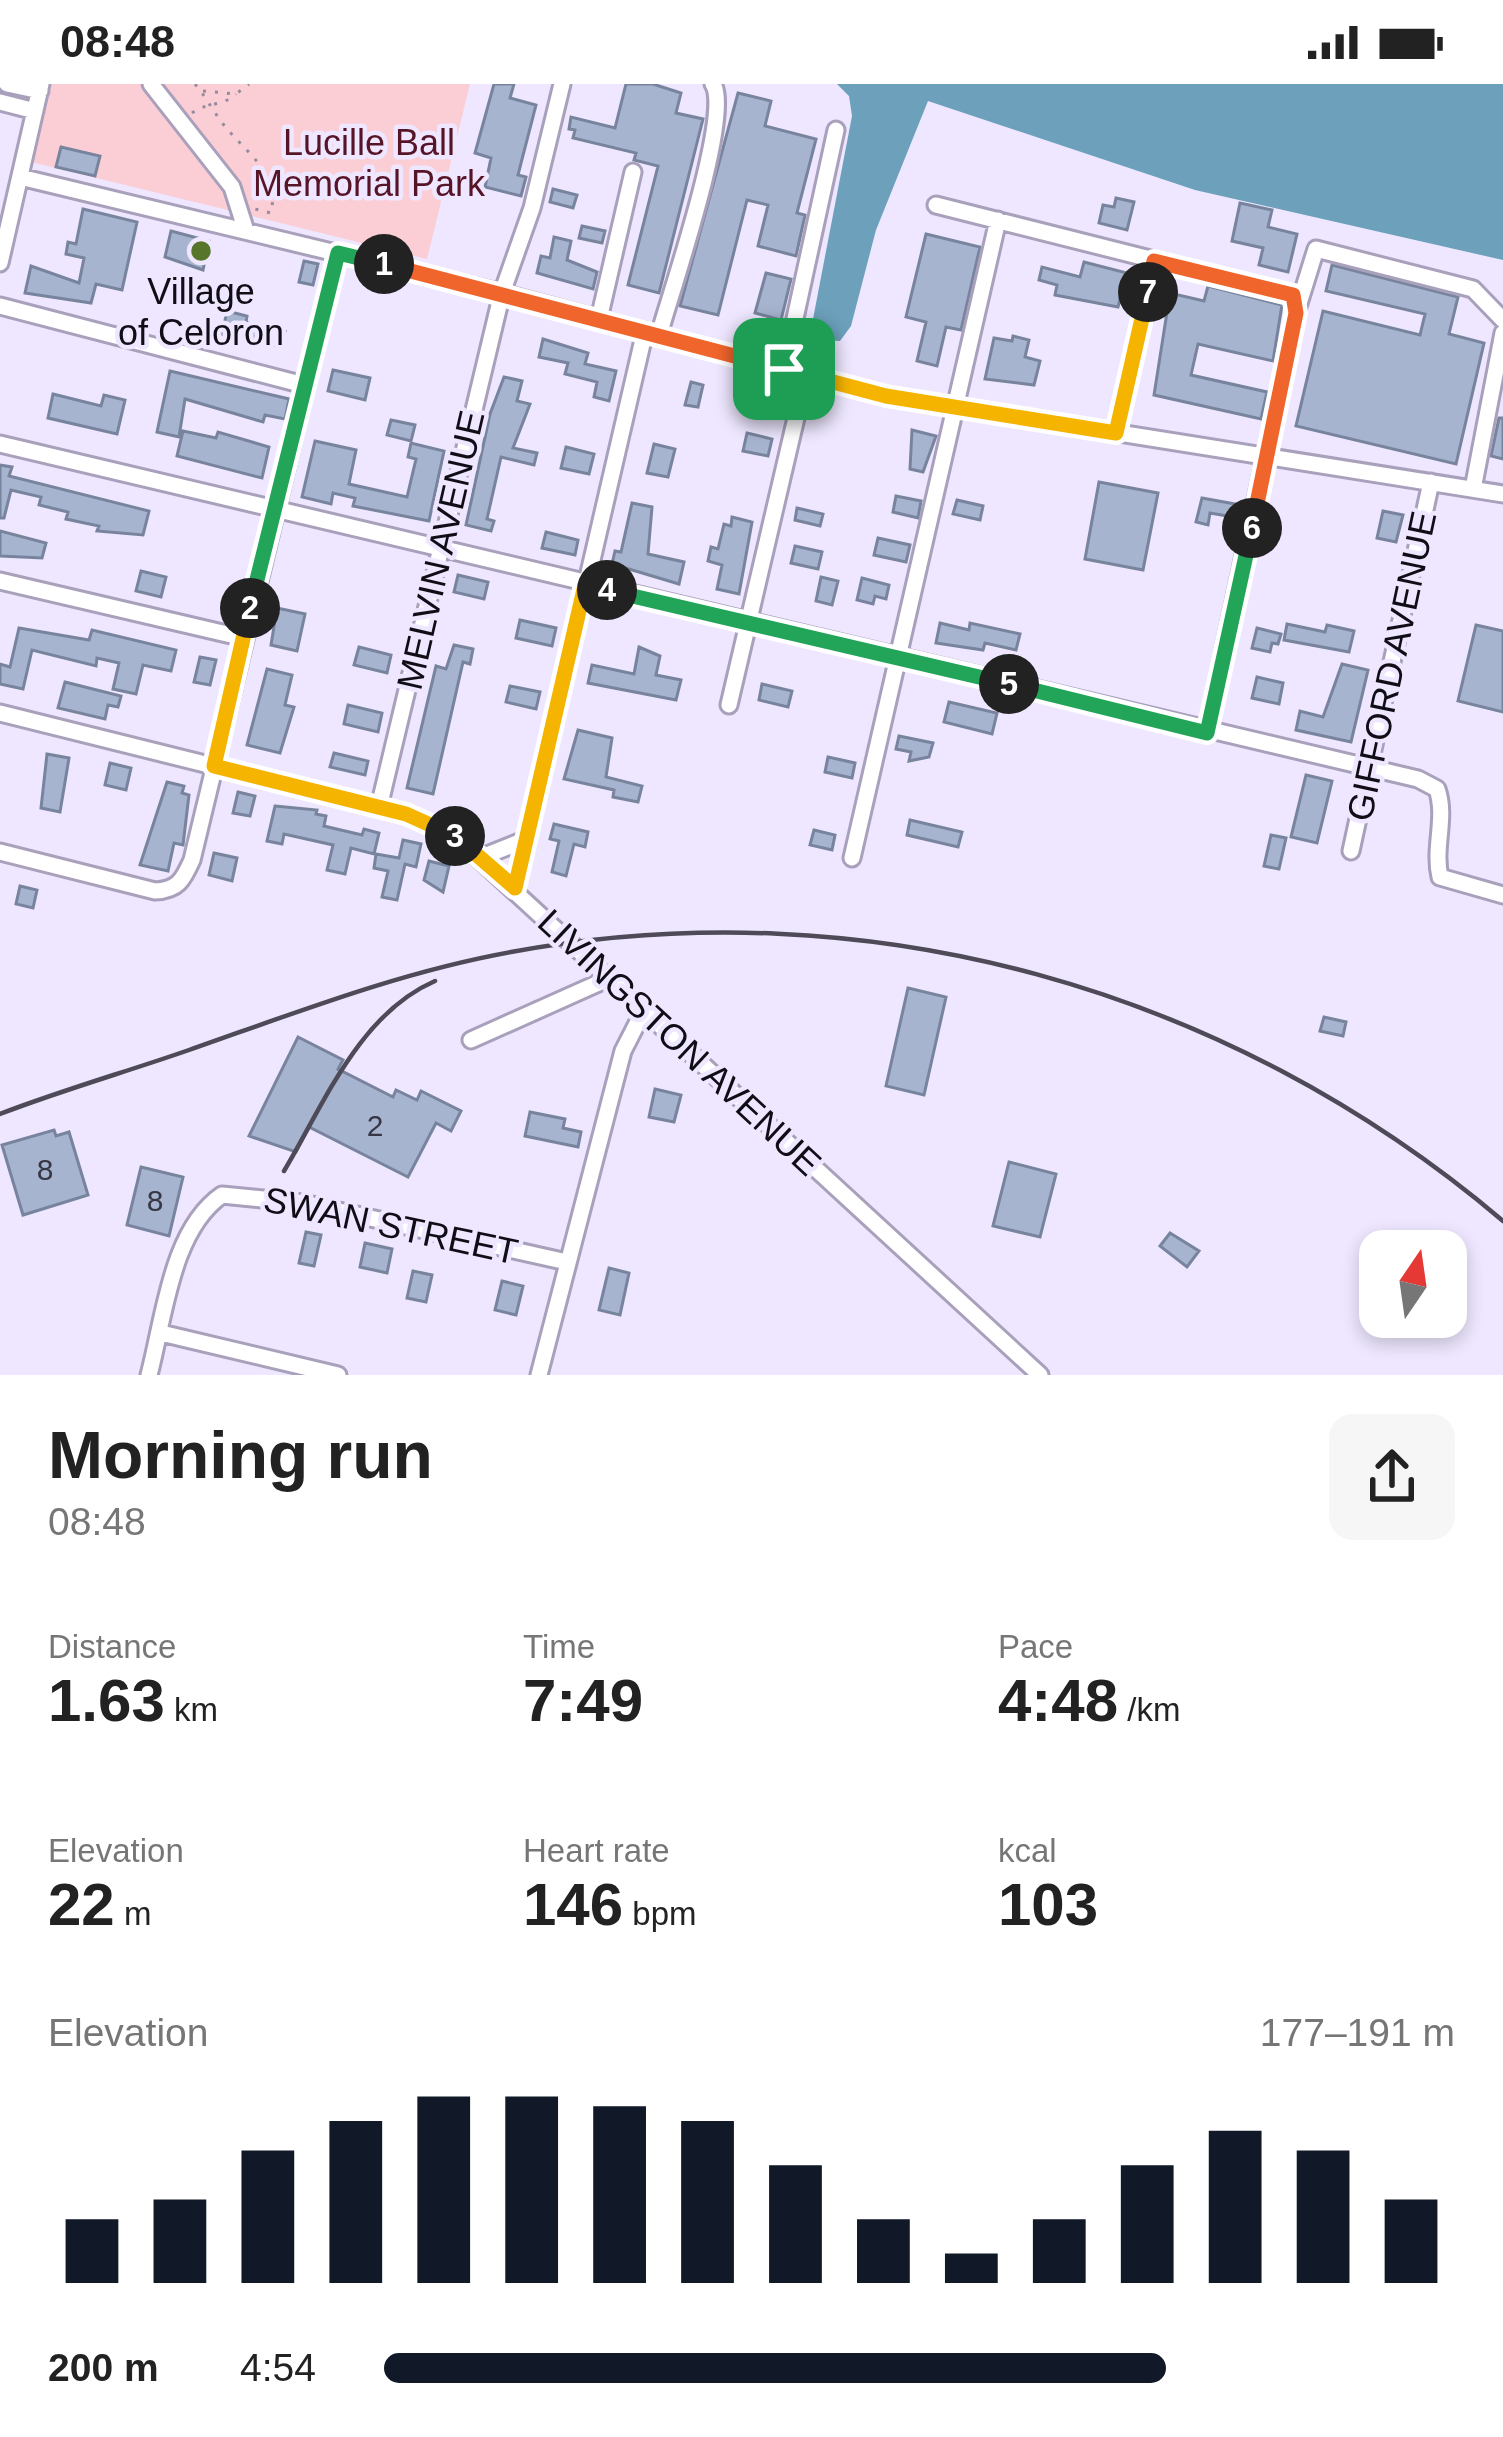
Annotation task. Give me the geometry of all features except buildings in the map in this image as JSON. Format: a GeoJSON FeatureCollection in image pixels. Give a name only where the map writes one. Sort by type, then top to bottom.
{"type":"FeatureCollection","features":[{"type":"Feature","properties":{"kind":"street"},"geometry":{"type":"LineString","coordinates":[[0,263],[40,87],[7,84]]}},
{"type":"Feature","properties":{"kind":"street"},"geometry":{"type":"LineString","coordinates":[[151,84],[232,187],[246,231]]}},
{"type":"Feature","properties":{"kind":"street","name":"MELVIN AVENUE"},"geometry":{"type":"LineString","coordinates":[[380,807],[502,293],[532,208],[562,84]]}},
{"type":"Feature","properties":{"kind":"street"},"geometry":{"type":"LineString","coordinates":[[515,888],[585,585],[652,333],[717,129],[719,93],[713,84]]}},
{"type":"Feature","properties":{"kind":"street"},"geometry":{"type":"LineString","coordinates":[[0,102],[35,111]]}},
{"type":"Feature","properties":{"kind":"street"},"geometry":{"type":"LineString","coordinates":[[784,369],[836,130]]}},
{"type":"Feature","properties":{"kind":"street"},"geometry":{"type":"LineString","coordinates":[[599,319],[633,172]]}},
{"type":"Feature","properties":{"kind":"street"},"geometry":{"type":"LineString","coordinates":[[20,177],[502,293],[806,375],[958,407],[1503,494]]}},
{"type":"Feature","properties":{"kind":"street"},"geometry":{"type":"LineString","coordinates":[[936,205],[1289,292],[1296,313]]}},
{"type":"Feature","properties":{"kind":"street"},"geometry":{"type":"LineString","coordinates":[[852,858],[998,220]]}},
{"type":"Feature","properties":{"kind":"street"},"geometry":{"type":"LineString","coordinates":[[1207,733],[1296,313],[1316,249],[1473,289],[1503,320]]}},
{"type":"Feature","properties":{"kind":"street"},"geometry":{"type":"LineString","coordinates":[[0,853],[155,891],[171,890],[183,880],[338,253]]}},
{"type":"Feature","properties":{"kind":"street"},"geometry":{"type":"LineString","coordinates":[[1116,433],[1154,261]]}},
{"type":"Feature","properties":{"kind":"street"},"geometry":{"type":"LineString","coordinates":[[0,307],[304,385]]}},
{"type":"Feature","properties":{"kind":"street"},"geometry":{"type":"LineString","coordinates":[[1474,489],[1503,333]]}},
{"type":"Feature","properties":{"kind":"street"},"geometry":{"type":"LineString","coordinates":[[729,705],[806,375]]}},
{"type":"Feature","properties":{"kind":"street"},"geometry":{"type":"LineString","coordinates":[[0,444],[1430,784],[1439,796],[1440,877],[1503,895]]}},
{"type":"Feature","properties":{"kind":"street","name":"GIFFORD AVENUE"},"geometry":{"type":"LineString","coordinates":[[1351,851],[1431,482]]}},
{"type":"Feature","properties":{"kind":"street"},"geometry":{"type":"LineString","coordinates":[[0,581],[244,638]]}},
{"type":"Feature","properties":{"kind":"street","name":"LIVINGSTON AVENUE"},"geometry":{"type":"LineString","coordinates":[[0,713],[380,807],[454,835],[1040,1375]]}},
{"type":"Feature","properties":{"kind":"street"},"geometry":{"type":"LineString","coordinates":[[482,857],[527,839]]}},
{"type":"Feature","properties":{"kind":"street"},"geometry":{"type":"LineString","coordinates":[[471,1040],[612,977]]}},
{"type":"Feature","properties":{"kind":"street"},"geometry":{"type":"LineString","coordinates":[[539,1375],[623,1052],[645,1008]]}},
{"type":"Feature","properties":{"kind":"street","name":"SWAN STREET"},"geometry":{"type":"LineString","coordinates":[[161,1333],[187,1236],[216,1198],[232,1193],[303,1203],[567,1262]]}},
{"type":"Feature","properties":{"kind":"street"},"geometry":{"type":"LineString","coordinates":[[148,1375],[161,1333],[338,1375]]}},
{"type":"Feature","properties":{"kind":"path"},"geometry":{"type":"LineString","coordinates":[[195,84],[260,160],[275,195],[272,214],[239,204]]}},
{"type":"Feature","properties":{"kind":"path"},"geometry":{"type":"LineString","coordinates":[[182,122],[202,106],[212,107],[249,84]]}},
{"type":"Feature","properties":{"kind":"path"},"geometry":{"type":"LineString","coordinates":[[201,90],[236,94]]}},
{"type":"Feature","properties":{"kind":"green space","name":"Lucille Ball Memorial Park"},"geometry":{"type":"Polygon","coordinates":[[[49,84],[470,84],[427,259],[31,162],[49,84]]]}},
{"type":"Feature","properties":{"kind":"water"},"geometry":{"type":"Polygon","coordinates":[[[837,84],[1503,84],[1503,260],[1195,190],[928,101],[876,230],[851,326],[840,341],[830,340],[813,319],[852,116],[849,96],[837,84]]]}},
{"type":"Feature","properties":{"kind":"railway"},"geometry":{"type":"LineString","coordinates":[[0,1114],[348,995],[470,960],[645,935],[777,934],[909,947],[1037,974],[1162,1016],[1282,1071],[1396,1140],[1503,1221]]}},
{"type":"Feature","properties":{"kind":"railway"},"geometry":{"type":"LineString","coordinates":[[284,1171],[364,1038],[408,996],[435,981]]}},
{"type":"Feature","properties":{"kind":"place","name":"Village of Celoron"},"geometry":{"type":"Point","coordinates":[201,251]}},
{"type":"Feature","properties":{"kind":"route"},"geometry":{"type":"LineString","coordinates":[[338,253],[784,369],[886,396],[1116,433],[1154,261],[1284,289],[1293,295],[1296,313],[1268,456],[1207,733],[585,585],[515,888],[454,835],[406,814],[214,766],[338,253]]}}]}
